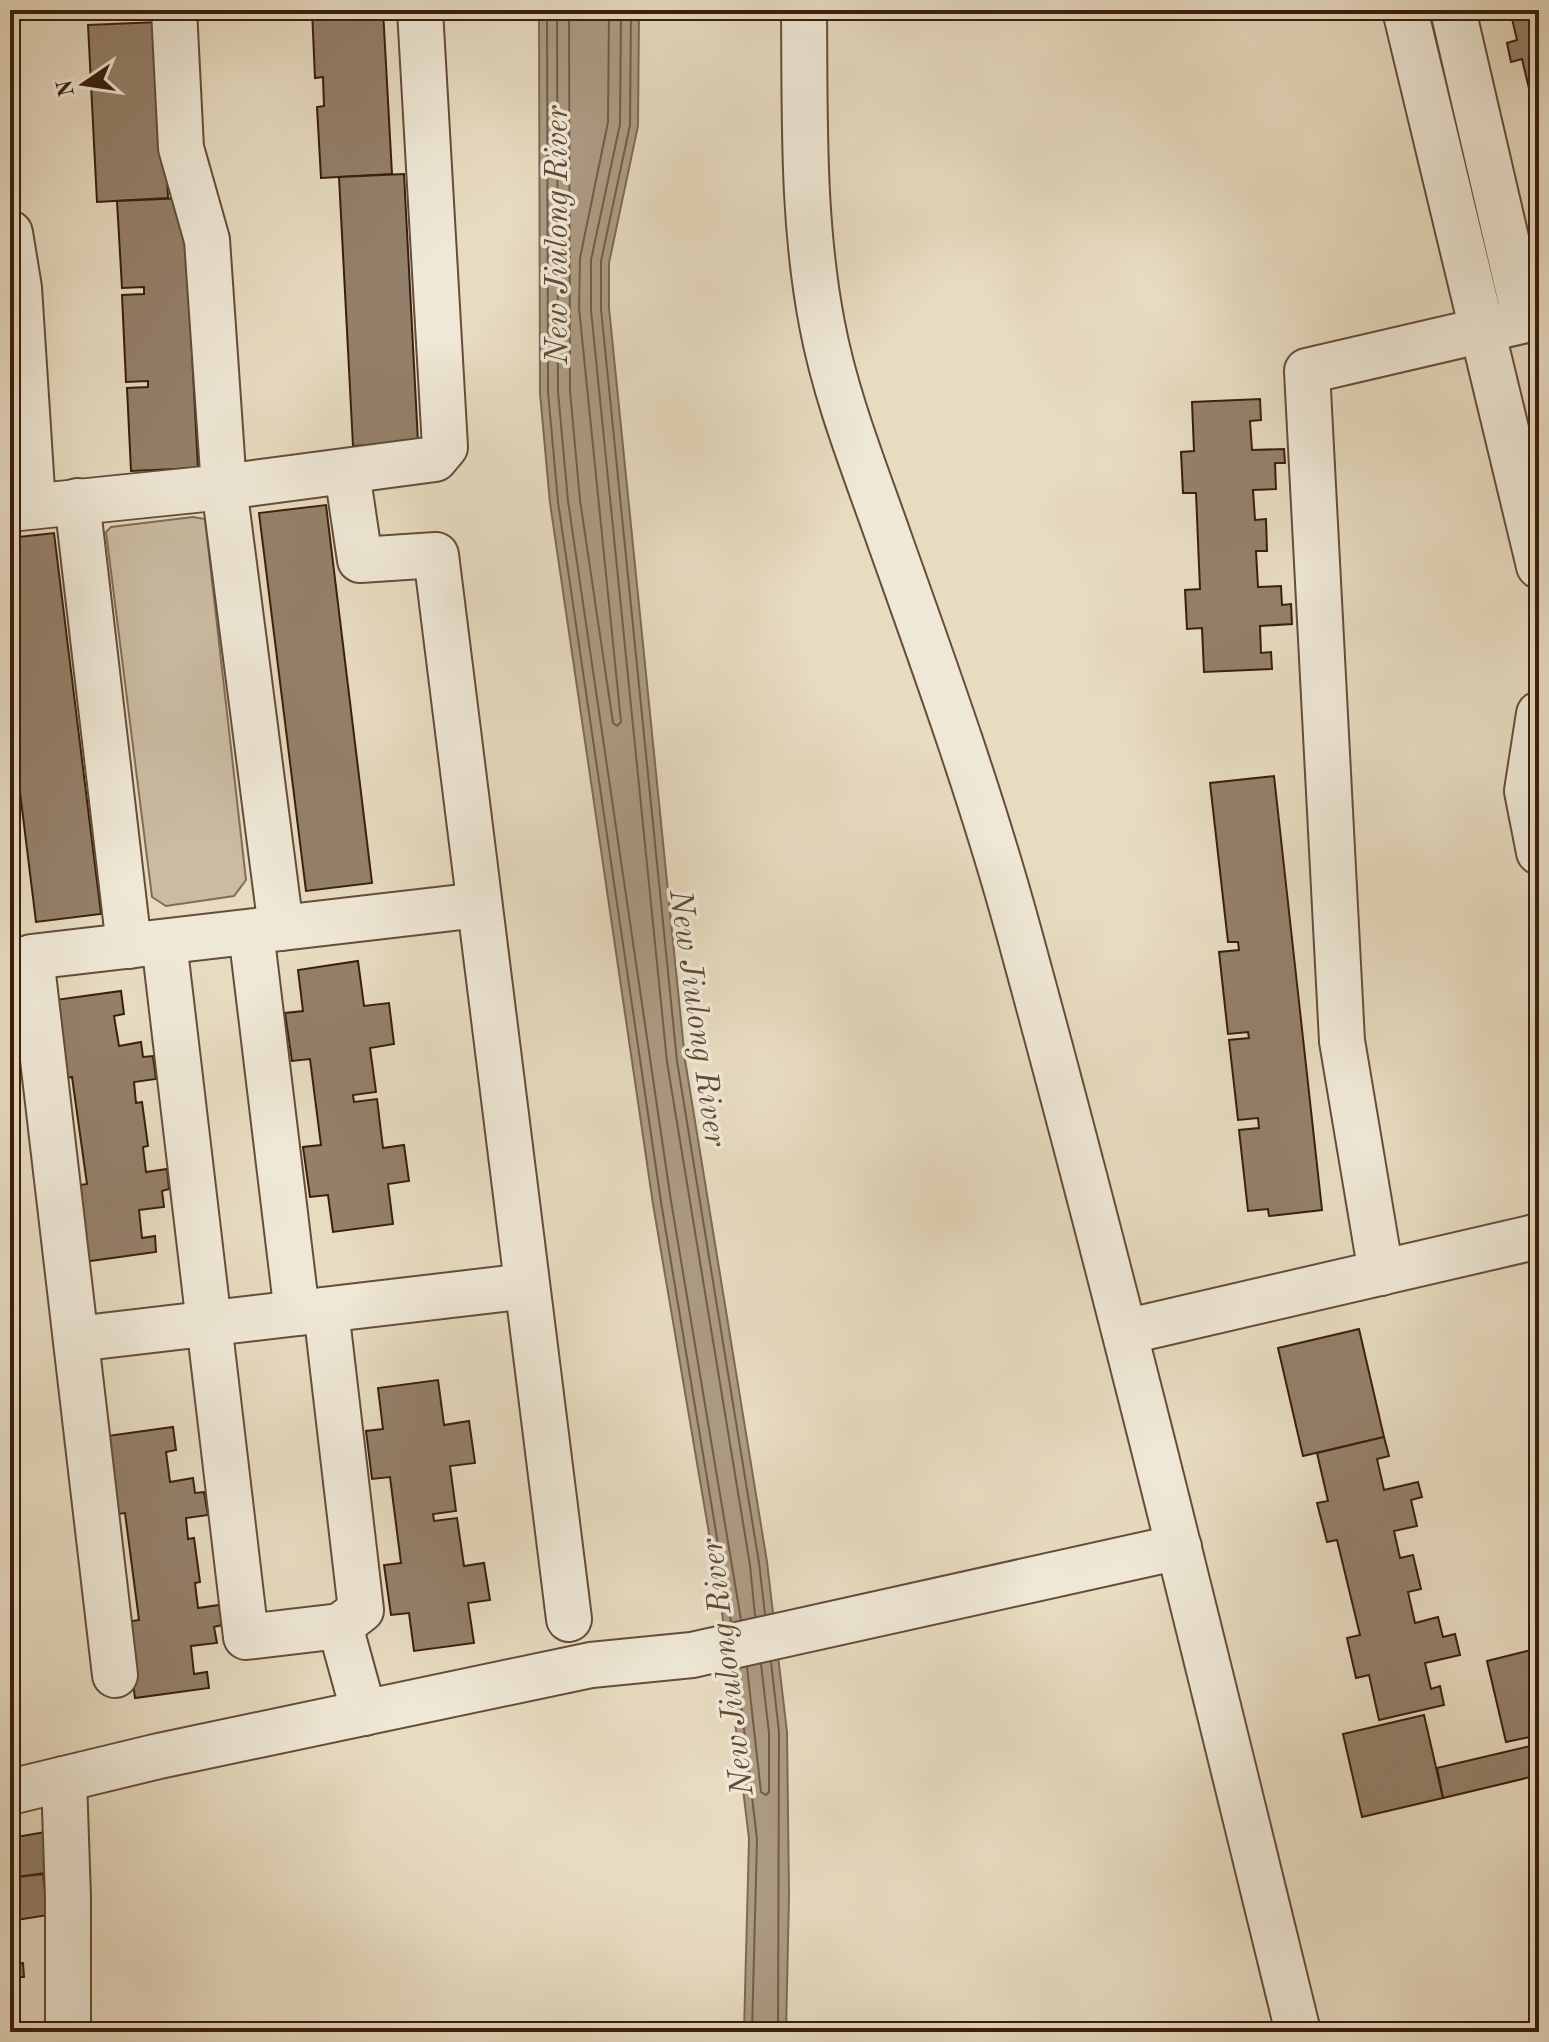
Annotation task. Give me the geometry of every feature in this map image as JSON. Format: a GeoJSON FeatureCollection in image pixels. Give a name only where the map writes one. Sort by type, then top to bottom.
{"type":"FeatureCollection","features":[{"type":"Feature","properties":{"kind":"street"},"geometry":{"type":"LineString","coordinates":[[77,501],[209,1324],[246,1637],[340,1626],[361,1610],[311,1312],[266,930],[224,487],[207,240],[181,148],[174,10]]}},
{"type":"Feature","properties":{"kind":"street"},"geometry":{"type":"LineString","coordinates":[[10,233],[19,288],[22,508],[224,487],[435,459],[445,447],[420,10]]}},
{"type":"Feature","properties":{"kind":"street"},"geometry":{"type":"LineString","coordinates":[[804,10],[805,172],[822,326],[844,409],[967,760],[1009,900],[1125,1332],[1298,2032]]}},
{"type":"Feature","properties":{"kind":"street"},"geometry":{"type":"LineString","coordinates":[[1405,10],[1539,566]]}},
{"type":"Feature","properties":{"kind":"street"},"geometry":{"type":"LineString","coordinates":[[1381,1273],[1342,1041],[1307,371],[1532,318],[1453,10]]}},
{"type":"Feature","properties":{"kind":"street"},"geometry":{"type":"LineString","coordinates":[[347,472],[360,560],[436,555],[569,1619]]}},
{"type":"Feature","properties":{"kind":"street"},"geometry":{"type":"LineString","coordinates":[[1539,714],[1527,791],[1539,852]]}},
{"type":"Feature","properties":{"kind":"street"},"geometry":{"type":"LineString","coordinates":[[115,1675],[31,957],[479,905]]}},
{"type":"Feature","properties":{"kind":"street"},"geometry":{"type":"LineString","coordinates":[[1125,1332],[1539,1236]]}},
{"type":"Feature","properties":{"kind":"street"},"geometry":{"type":"LineString","coordinates":[[76,1339],[527,1286]]}},
{"type":"Feature","properties":{"kind":"street"},"geometry":{"type":"LineString","coordinates":[[10,1792],[591,1665],[692,1655],[802,1632],[1179,1547]]}},
{"type":"Feature","properties":{"kind":"street"},"geometry":{"type":"LineString","coordinates":[[340,1626],[364,1713]]}},
{"type":"Feature","properties":{"kind":"street"},"geometry":{"type":"LineString","coordinates":[[64,1779],[68,2032]]}},
{"type":"Feature","properties":{"kind":"shaded area"},"geometry":{"type":"Polygon","coordinates":[[[193,517],[205,519],[246,880],[234,896],[166,906],[152,897],[106,532],[111,527],[193,517]]]}},
{"type":"Feature","properties":{"kind":"water","name":"New Jiulong River"},"geometry":{"type":"Polygon","coordinates":[[[539,10],[639,10],[638,126],[609,263],[609,308],[685,1060],[767,1562],[787,1732],[789,1896],[786,2032],[744,2032],[749,1839],[721,1604],[653,1204],[550,503],[540,393],[539,10]]]}},
{"type":"Feature","properties":{"kind":"building"},"geometry":{"type":"Polygon","coordinates":[[[312,10],[383,10],[392,174],[321,178],[317,107],[324,106],[323,77],[315,78],[312,10]]]}},
{"type":"Feature","properties":{"kind":"building"},"geometry":{"type":"Polygon","coordinates":[[[1510,10],[1539,10],[1539,96],[1531,97],[1522,59],[1511,62],[1507,43],[1517,40],[1510,10]]]}},
{"type":"Feature","properties":{"kind":"building"},"geometry":{"type":"Polygon","coordinates":[[[159,22],[168,198],[97,202],[88,25],[159,22]]]}},
{"type":"Feature","properties":{"kind":"building"},"geometry":{"type":"Polygon","coordinates":[[[404,174],[418,442],[353,446],[339,177],[404,174]]]}},
{"type":"Feature","properties":{"kind":"building"},"geometry":{"type":"Polygon","coordinates":[[[184,198],[198,468],[131,471],[127,388],[148,387],[148,381],[126,382],[122,295],[144,294],[144,287],[122,288],[117,201],[184,198]]]}},
{"type":"Feature","properties":{"kind":"building"},"geometry":{"type":"Polygon","coordinates":[[[1260,399],[1261,420],[1250,421],[1252,450],[1284,449],[1285,463],[1275,463],[1276,489],[1253,490],[1255,520],[1266,519],[1267,551],[1256,551],[1258,587],[1281,586],[1282,605],[1291,604],[1292,624],[1260,626],[1261,653],[1271,652],[1272,669],[1204,672],[1202,628],[1187,629],[1185,590],[1200,589],[1196,493],[1183,493],[1181,452],[1194,451],[1192,402],[1260,399]]]}},
{"type":"Feature","properties":{"kind":"building"},"geometry":{"type":"Polygon","coordinates":[[[326,505],[372,883],[306,891],[259,513],[326,505]]]}},
{"type":"Feature","properties":{"kind":"building"},"geometry":{"type":"Polygon","coordinates":[[[54,533],[101,914],[36,922],[10,711],[10,538],[54,533]]]}},
{"type":"Feature","properties":{"kind":"building"},"geometry":{"type":"Polygon","coordinates":[[[1274,776],[1322,1210],[1269,1216],[1268,1209],[1248,1211],[1239,1130],[1259,1128],[1258,1118],[1238,1120],[1229,1040],[1249,1038],[1248,1032],[1228,1034],[1219,952],[1239,950],[1238,942],[1228,942],[1210,783],[1274,776]]]}},
{"type":"Feature","properties":{"kind":"building"},"geometry":{"type":"Polygon","coordinates":[[[358,961],[364,1006],[389,1003],[394,1044],[370,1048],[376,1092],[353,1095],[354,1102],[377,1099],[383,1148],[404,1145],[409,1181],[388,1184],[393,1224],[333,1232],[328,1195],[310,1197],[303,1147],[321,1145],[310,1059],[292,1061],[285,1013],[303,1011],[298,970],[358,961]]]}},
{"type":"Feature","properties":{"kind":"building"},"geometry":{"type":"Polygon","coordinates":[[[121,991],[124,1014],[114,1016],[119,1046],[141,1042],[143,1057],[153,1056],[156,1079],[134,1082],[136,1103],[142,1102],[148,1146],[143,1147],[146,1172],[167,1169],[169,1189],[162,1191],[164,1207],[139,1210],[142,1238],[155,1236],[156,1252],[83,1262],[73,1186],[87,1184],[72,1077],[58,1079],[48,1001],[121,991]]]}},
{"type":"Feature","properties":{"kind":"building"},"geometry":{"type":"Polygon","coordinates":[[[1359,1329],[1384,1437],[1303,1456],[1278,1348],[1359,1329]]]}},
{"type":"Feature","properties":{"kind":"building"},"geometry":{"type":"Polygon","coordinates":[[[438,1380],[444,1425],[469,1421],[475,1463],[450,1466],[456,1511],[433,1514],[434,1521],[457,1518],[464,1566],[484,1563],[490,1600],[468,1603],[474,1643],[414,1651],[409,1613],[391,1615],[384,1565],[401,1563],[390,1477],[372,1479],[366,1431],[383,1429],[378,1388],[438,1380]]]}},
{"type":"Feature","properties":{"kind":"building"},"geometry":{"type":"Polygon","coordinates":[[[173,1427],[176,1450],[166,1452],[170,1482],[193,1478],[195,1493],[204,1492],[208,1515],[186,1518],[188,1539],[194,1538],[200,1582],[195,1583],[198,1608],[219,1605],[222,1625],[214,1627],[217,1643],[191,1646],[194,1674],[207,1672],[209,1688],[135,1698],[125,1622],[139,1620],[125,1513],[110,1515],[100,1437],[173,1427]]]}},
{"type":"Feature","properties":{"kind":"building"},"geometry":{"type":"Polygon","coordinates":[[[1384,1437],[1389,1456],[1377,1459],[1384,1490],[1418,1482],[1422,1497],[1411,1500],[1417,1526],[1394,1531],[1400,1558],[1413,1555],[1421,1589],[1408,1592],[1415,1623],[1438,1617],[1443,1637],[1455,1634],[1460,1655],[1425,1663],[1431,1689],[1440,1686],[1444,1705],[1379,1720],[1369,1675],[1356,1678],[1347,1638],[1360,1635],[1337,1540],[1327,1542],[1317,1503],[1328,1501],[1317,1453],[1384,1437]]]}},
{"type":"Feature","properties":{"kind":"building"},"geometry":{"type":"Polygon","coordinates":[[[1539,1648],[1539,1735],[1506,1742],[1487,1661],[1539,1648]]]}},
{"type":"Feature","properties":{"kind":"building"},"geometry":{"type":"Polygon","coordinates":[[[1424,1715],[1443,1798],[1362,1817],[1343,1734],[1424,1715]]]}},
{"type":"Feature","properties":{"kind":"building"},"geometry":{"type":"Polygon","coordinates":[[[1539,1744],[1539,1775],[1443,1798],[1437,1768],[1539,1744]]]}},
{"type":"Feature","properties":{"kind":"building"},"geometry":{"type":"Polygon","coordinates":[[[46,1832],[52,1872],[10,1878],[10,1838],[46,1832]]]}},
{"type":"Feature","properties":{"kind":"building"},"geometry":{"type":"Polygon","coordinates":[[[43,1874],[48,1915],[10,1921],[10,1878],[43,1874]]]}},
{"type":"Feature","properties":{"kind":"building"},"geometry":{"type":"Polygon","coordinates":[[[23,1963],[24,1977],[17,1977],[20,2027],[27,2027],[27,2032],[10,2032],[10,1964],[23,1963]]]}}]}
